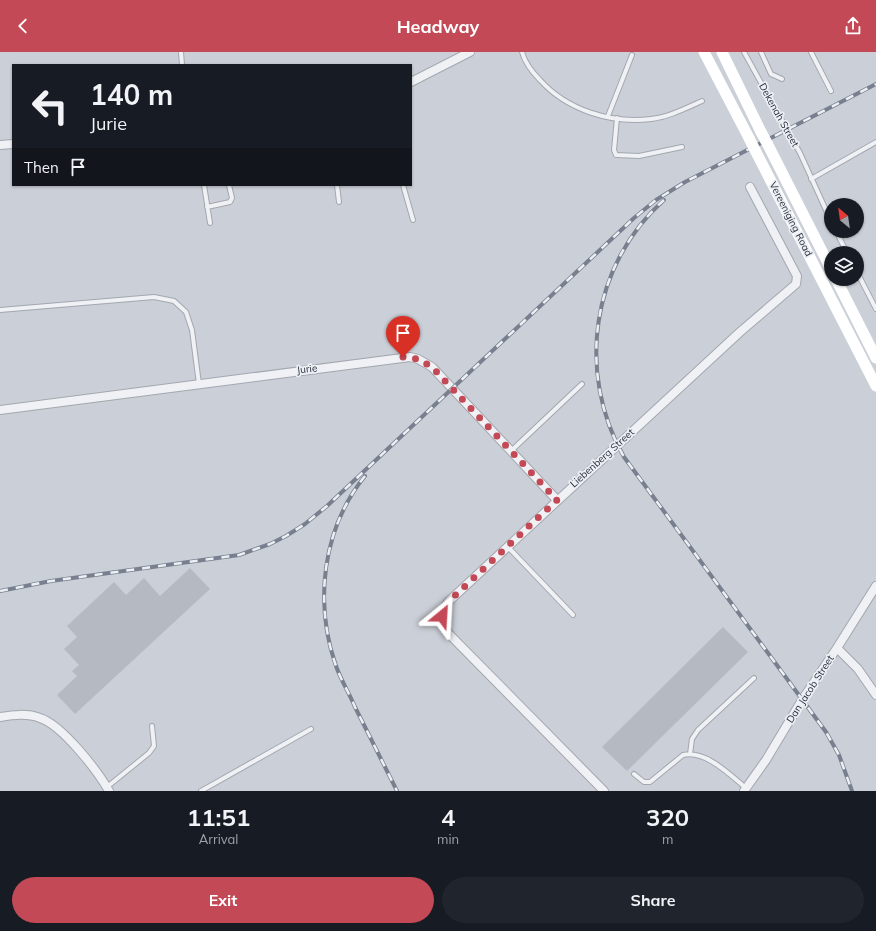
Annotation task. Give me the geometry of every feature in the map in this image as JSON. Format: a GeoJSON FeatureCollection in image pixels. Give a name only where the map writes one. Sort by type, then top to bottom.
{"type":"FeatureCollection","features":[{"type":"Feature","properties":{"kind":"main road","name":"Vereeniging Road"},"geometry":{"type":"LineString","coordinates":[[704,52],[876,386]]}},
{"type":"Feature","properties":{"kind":"main road","name":"Vereeniging Road"},"geometry":{"type":"LineString","coordinates":[[722,52],[824,255]]}},
{"type":"Feature","properties":{"kind":"main road"},"geometry":{"type":"LineString","coordinates":[[840,286],[876,358]]}},
{"type":"Feature","properties":{"kind":"street"},"geometry":{"type":"LineString","coordinates":[[412,81],[470,52]]}},
{"type":"Feature","properties":{"kind":"street"},"geometry":{"type":"LineString","coordinates":[[0,145],[12,144]]}},
{"type":"Feature","properties":{"kind":"street","name":"Liebenberg Street"},"geometry":{"type":"LineString","coordinates":[[604,791],[448,633],[444,626],[442,616],[448,602],[507,546],[740,332],[796,284],[797,276],[750,187]]}},
{"type":"Feature","properties":{"kind":"street","name":"Jurie"},"geometry":{"type":"LineString","coordinates":[[0,410],[410,357],[418,359],[432,367],[557,500]]}},
{"type":"Feature","properties":{"kind":"street","name":"Dan Jacob Street"},"geometry":{"type":"LineString","coordinates":[[745,790],[766,760],[802,700],[838,648],[876,586]]}},
{"type":"Feature","properties":{"kind":"street"},"geometry":{"type":"LineString","coordinates":[[838,648],[858,669],[876,696]]}},
{"type":"Feature","properties":{"kind":"street"},"geometry":{"type":"LineString","coordinates":[[0,717],[16,715],[40,718],[57,727],[95,770],[108,789]]}},
{"type":"Feature","properties":{"kind":"lane"},"geometry":{"type":"LineString","coordinates":[[180,52],[182,64]]}},
{"type":"Feature","properties":{"kind":"lane"},"geometry":{"type":"LineString","coordinates":[[522,52],[535,75],[557,96],[584,110],[617,118],[650,119],[676,113],[702,101]]}},
{"type":"Feature","properties":{"kind":"lane","name":"Dekenah Street"},"geometry":{"type":"LineString","coordinates":[[744,52],[797,147],[824,206]]}},
{"type":"Feature","properties":{"kind":"lane"},"geometry":{"type":"LineString","coordinates":[[761,52],[771,74],[782,79]]}},
{"type":"Feature","properties":{"kind":"lane"},"geometry":{"type":"LineString","coordinates":[[812,52],[831,91]]}},
{"type":"Feature","properties":{"kind":"lane"},"geometry":{"type":"LineString","coordinates":[[608,116],[632,55]]}},
{"type":"Feature","properties":{"kind":"lane"},"geometry":{"type":"LineString","coordinates":[[617,118],[614,150],[616,155],[639,156],[682,147]]}},
{"type":"Feature","properties":{"kind":"lane"},"geometry":{"type":"LineString","coordinates":[[811,179],[876,142]]}},
{"type":"Feature","properties":{"kind":"lane"},"geometry":{"type":"LineString","coordinates":[[204,186],[210,223]]}},
{"type":"Feature","properties":{"kind":"lane"},"geometry":{"type":"LineString","coordinates":[[207,207],[230,202],[232,198],[229,186]]}},
{"type":"Feature","properties":{"kind":"lane"},"geometry":{"type":"LineString","coordinates":[[337,186],[339,202]]}},
{"type":"Feature","properties":{"kind":"lane"},"geometry":{"type":"LineString","coordinates":[[403,186],[413,220]]}},
{"type":"Feature","properties":{"kind":"lane"},"geometry":{"type":"LineString","coordinates":[[864,286],[876,309]]}},
{"type":"Feature","properties":{"kind":"lane"},"geometry":{"type":"LineString","coordinates":[[0,310],[154,297],[174,301],[186,312],[192,330],[199,384]]}},
{"type":"Feature","properties":{"kind":"lane"},"geometry":{"type":"LineString","coordinates":[[511,452],[582,384]]}},
{"type":"Feature","properties":{"kind":"lane"},"geometry":{"type":"LineString","coordinates":[[507,546],[573,615]]}},
{"type":"Feature","properties":{"kind":"lane"},"geometry":{"type":"LineString","coordinates":[[690,754],[692,739],[698,730],[754,678]]}},
{"type":"Feature","properties":{"kind":"lane"},"geometry":{"type":"LineString","coordinates":[[108,789],[149,753],[154,746],[152,726]]}},
{"type":"Feature","properties":{"kind":"lane"},"geometry":{"type":"LineString","coordinates":[[200,791],[311,729]]}},
{"type":"Feature","properties":{"kind":"lane"},"geometry":{"type":"LineString","coordinates":[[634,774],[644,782],[650,782],[683,755],[690,754],[716,764],[745,790]]}},
{"type":"Feature","properties":{"kind":"shaded area"},"geometry":{"type":"Polygon","coordinates":[[[0,52],[876,52],[876,791],[0,791],[0,52]]]}},
{"type":"Feature","properties":{"kind":"building"},"geometry":{"type":"Polygon","coordinates":[[[190,568],[210,589],[75,714],[57,695],[77,676],[72,671],[79,665],[64,649],[77,637],[67,626],[114,582],[126,595],[144,578],[160,596],[190,568]]]}},
{"type":"Feature","properties":{"kind":"building"},"geometry":{"type":"Polygon","coordinates":[[[723,627],[748,652],[627,771],[602,747],[723,627]]]}},
{"type":"Feature","properties":{"kind":"railway"},"geometry":{"type":"LineString","coordinates":[[0,591],[51,581],[239,555],[270,544],[286,536],[305,524],[327,506],[634,218],[656,200],[685,182],[876,84]]}},
{"type":"Feature","properties":{"kind":"railway"},"geometry":{"type":"LineString","coordinates":[[664,200],[639,226],[620,256],[607,288],[599,321],[596,356],[600,391],[609,425],[624,457],[826,732],[839,755],[852,791]]}},
{"type":"Feature","properties":{"kind":"railway"},"geometry":{"type":"LineString","coordinates":[[365,476],[339,519],[331,543],[326,567],[324,592],[325,617],[329,642],[338,671],[397,791]]}},
{"type":"Feature","properties":{"kind":"route"},"geometry":{"type":"LineString","coordinates":[[403,357],[418,359],[432,367],[557,500],[448,602],[444,608],[442,616]]}}]}
